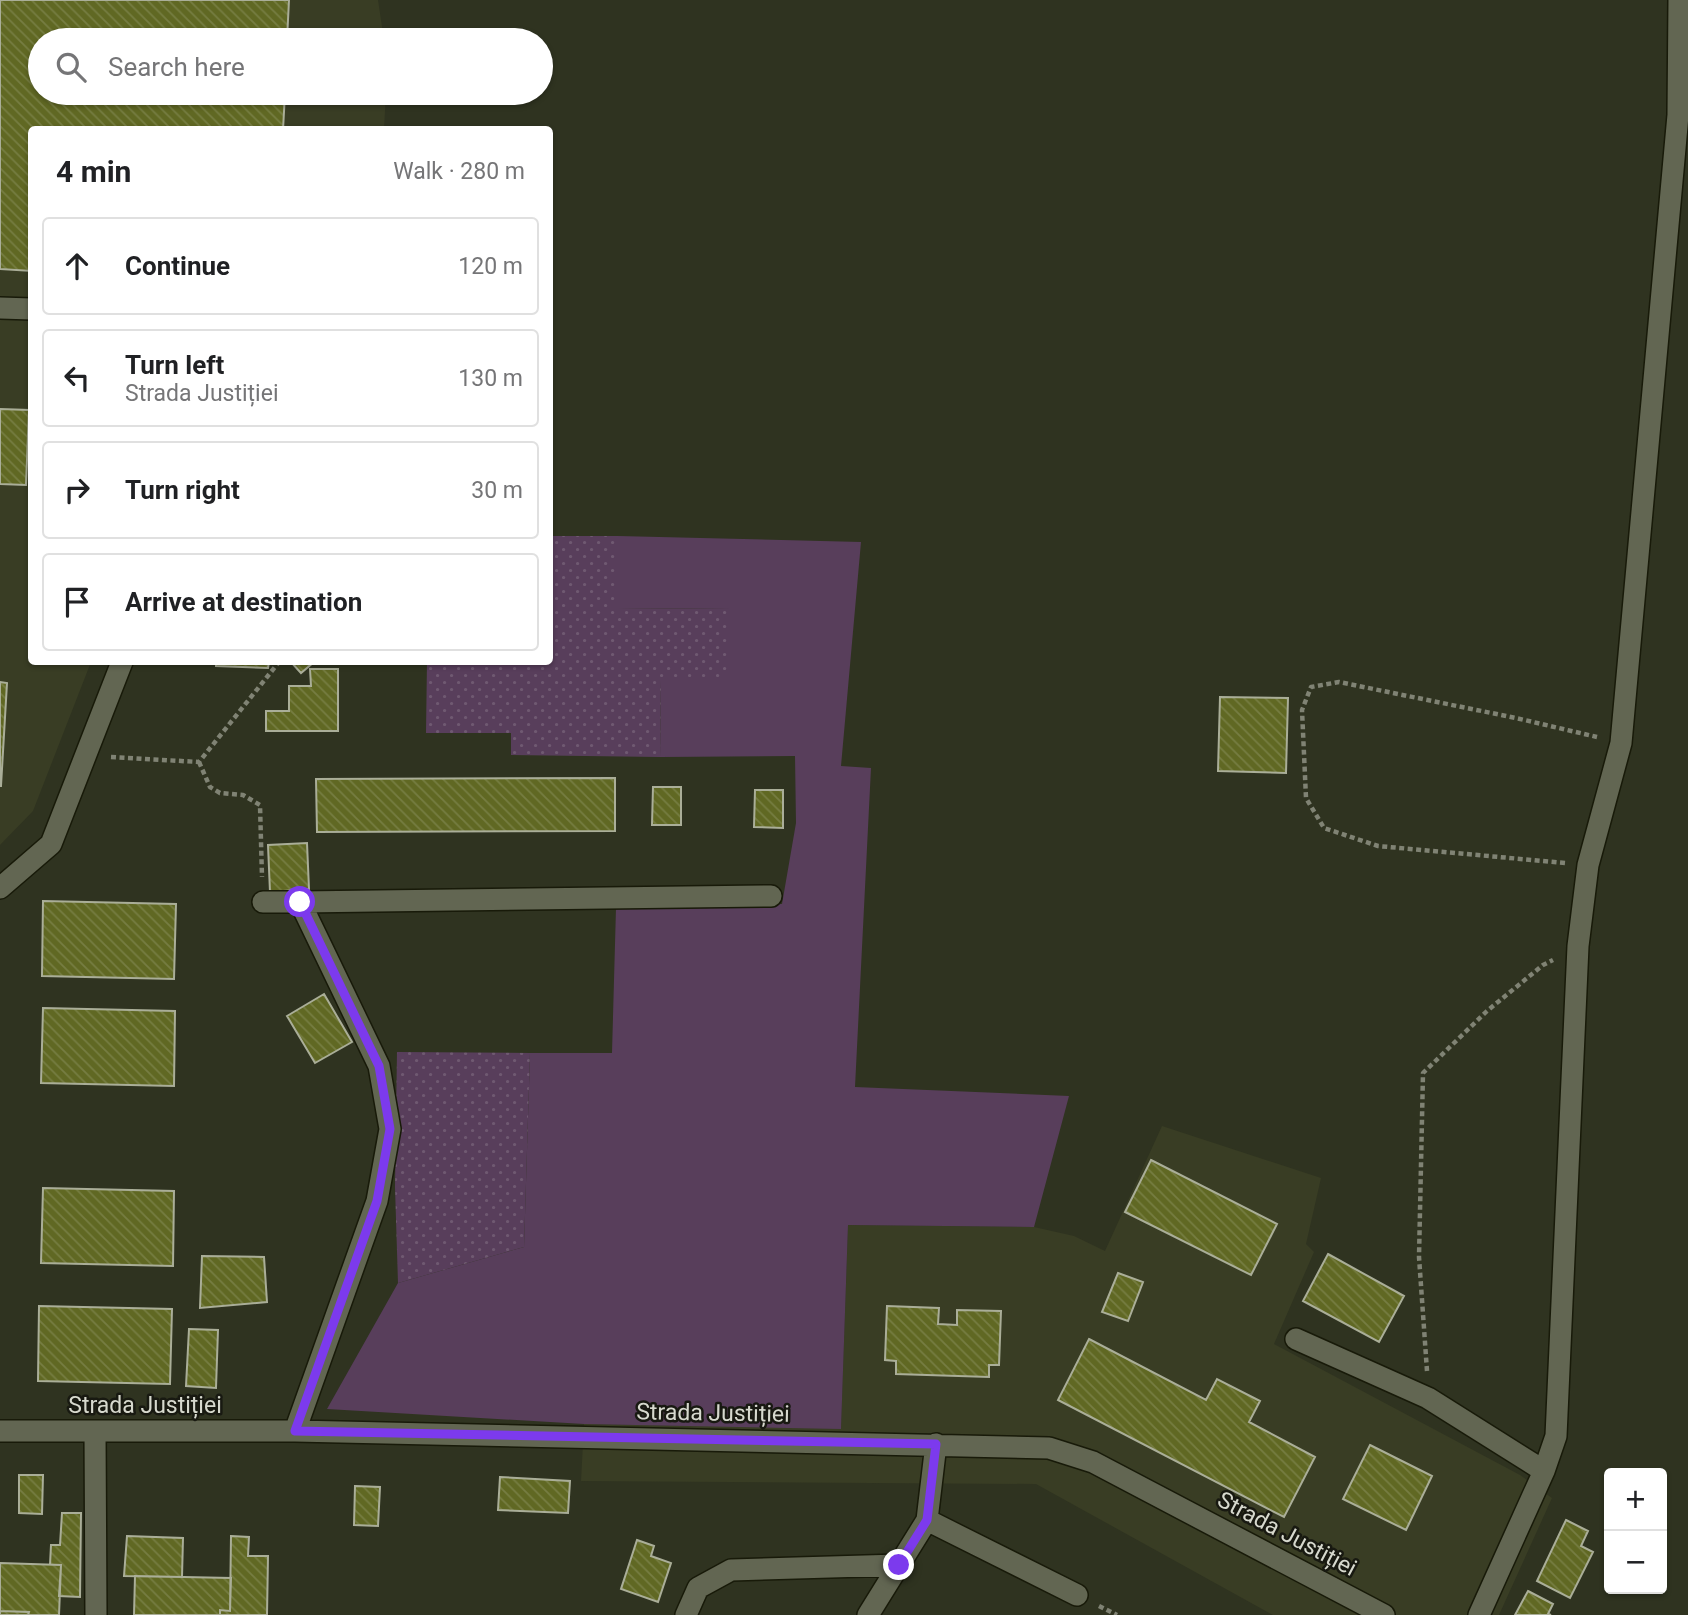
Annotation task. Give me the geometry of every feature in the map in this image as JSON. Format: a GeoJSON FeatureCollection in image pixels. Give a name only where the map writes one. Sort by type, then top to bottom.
{"type":"FeatureCollection","features":[{"type":"Feature","properties":{"kind":"street"},"geometry":{"type":"LineString","coordinates":[[1479,1615],[1544,1471],[1556,1436],[1578,946],[1588,865],[1621,743],[1678,115],[1679,0]]}},
{"type":"Feature","properties":{"kind":"street"},"geometry":{"type":"LineString","coordinates":[[0,308],[28,309]]}},
{"type":"Feature","properties":{"kind":"street"},"geometry":{"type":"LineString","coordinates":[[0,888],[51,844],[121,665]]}},
{"type":"Feature","properties":{"kind":"street"},"geometry":{"type":"LineString","coordinates":[[263,902],[771,896]]}},
{"type":"Feature","properties":{"kind":"street"},"geometry":{"type":"LineString","coordinates":[[295,1431],[377,1201],[390,1129],[379,1066],[300,902]]}},
{"type":"Feature","properties":{"kind":"street"},"geometry":{"type":"LineString","coordinates":[[1296,1339],[1428,1398],[1544,1471]]}},
{"type":"Feature","properties":{"kind":"street","name":"Strada Justiției"},"geometry":{"type":"LineString","coordinates":[[0,1431],[295,1431],[1049,1448],[1093,1462],[1384,1615]]}},
{"type":"Feature","properties":{"kind":"street"},"geometry":{"type":"LineString","coordinates":[[95,1431],[96,1615]]}},
{"type":"Feature","properties":{"kind":"street"},"geometry":{"type":"LineString","coordinates":[[868,1615],[927,1520],[936,1444]]}},
{"type":"Feature","properties":{"kind":"street"},"geometry":{"type":"LineString","coordinates":[[927,1520],[1077,1595]]}},
{"type":"Feature","properties":{"kind":"street"},"geometry":{"type":"LineString","coordinates":[[686,1615],[698,1588],[731,1570],[899,1565]]}},
{"type":"Feature","properties":{"kind":"path"},"geometry":{"type":"LineString","coordinates":[[199,762],[276,665]]}},
{"type":"Feature","properties":{"kind":"path"},"geometry":{"type":"LineString","coordinates":[[1588,865],[1378,846],[1324,828],[1306,797],[1302,710],[1311,687],[1339,682],[1516,718],[1621,743]]}},
{"type":"Feature","properties":{"kind":"path"},"geometry":{"type":"LineString","coordinates":[[85,755],[199,762]]}},
{"type":"Feature","properties":{"kind":"path"},"geometry":{"type":"LineString","coordinates":[[199,762],[210,788],[220,793],[243,795],[260,805],[263,902]]}},
{"type":"Feature","properties":{"kind":"path"},"geometry":{"type":"LineString","coordinates":[[1428,1398],[1419,1257],[1423,1073],[1487,1011],[1543,965],[1578,946]]}},
{"type":"Feature","properties":{"kind":"shaded area"},"geometry":{"type":"Polygon","coordinates":[[[0,0],[378,0],[382,28],[28,28],[28,105],[385,105],[384,126],[28,126],[28,665],[90,665],[33,811],[0,845],[0,0]]]}},
{"type":"Feature","properties":{"kind":"shaded area"},"geometry":{"type":"Polygon","coordinates":[[[553,536],[618,536],[618,608],[730,609],[729,680],[661,680],[660,757],[511,755],[511,733],[426,733],[427,665],[553,665],[553,536]]]}},
{"type":"Feature","properties":{"kind":"shaded area"},"geometry":{"type":"Polygon","coordinates":[[[618,536],[861,542],[841,766],[871,768],[855,1087],[1069,1096],[1034,1227],[848,1225],[841,1429],[584,1424],[327,1409],[398,1283],[524,1247],[530,1053],[612,1053],[616,908],[782,904],[796,823],[795,756],[660,757],[661,680],[729,609],[618,608],[618,536]]]}},
{"type":"Feature","properties":{"kind":"shaded area"},"geometry":{"type":"Polygon","coordinates":[[[397,1052],[530,1053],[524,1247],[398,1283],[395,1187],[397,1052]]]}},
{"type":"Feature","properties":{"kind":"shaded area"},"geometry":{"type":"Polygon","coordinates":[[[1162,1126],[1321,1178],[1306,1244],[1314,1252],[1274,1344],[1520,1475],[1552,1498],[1499,1615],[1273,1615],[1036,1484],[581,1481],[584,1424],[841,1428],[848,1225],[1034,1227],[1074,1236],[1105,1251],[1162,1126]]]}},
{"type":"Feature","properties":{"kind":"building"},"geometry":{"type":"Polygon","coordinates":[[[0,0],[289,0],[288,28],[28,28],[28,105],[284,105],[283,126],[28,126],[28,271],[0,269],[0,0]]]}},
{"type":"Feature","properties":{"kind":"building"},"geometry":{"type":"Polygon","coordinates":[[[0,409],[28,410],[26,485],[0,484],[0,409]]]}},
{"type":"Feature","properties":{"kind":"building"},"geometry":{"type":"Polygon","coordinates":[[[216,665],[268,665],[268,668],[216,665]]]}},
{"type":"Feature","properties":{"kind":"building"},"geometry":{"type":"Polygon","coordinates":[[[294,665],[310,665],[301,673],[294,665]]]}},
{"type":"Feature","properties":{"kind":"building"},"geometry":{"type":"Polygon","coordinates":[[[310,669],[338,669],[338,731],[266,731],[266,711],[289,711],[289,686],[311,686],[310,669]]]}},
{"type":"Feature","properties":{"kind":"building"},"geometry":{"type":"Polygon","coordinates":[[[0,682],[7,683],[1,786],[0,786],[0,682]]]}},
{"type":"Feature","properties":{"kind":"building"},"geometry":{"type":"Polygon","coordinates":[[[1220,697],[1288,698],[1286,773],[1218,771],[1220,697]]]}},
{"type":"Feature","properties":{"kind":"building"},"geometry":{"type":"Polygon","coordinates":[[[615,778],[615,831],[317,832],[316,779],[615,778]]]}},
{"type":"Feature","properties":{"kind":"building"},"geometry":{"type":"Polygon","coordinates":[[[653,787],[681,787],[681,825],[652,825],[653,787]]]}},
{"type":"Feature","properties":{"kind":"building"},"geometry":{"type":"Polygon","coordinates":[[[755,790],[783,790],[783,828],[754,827],[755,790]]]}},
{"type":"Feature","properties":{"kind":"building"},"geometry":{"type":"Polygon","coordinates":[[[307,843],[309,889],[270,892],[268,845],[307,843]]]}},
{"type":"Feature","properties":{"kind":"building"},"geometry":{"type":"Polygon","coordinates":[[[43,901],[176,904],[174,979],[42,976],[43,901]]]}},
{"type":"Feature","properties":{"kind":"building"},"geometry":{"type":"Polygon","coordinates":[[[324,994],[352,1042],[315,1063],[287,1016],[324,994]]]}},
{"type":"Feature","properties":{"kind":"building"},"geometry":{"type":"Polygon","coordinates":[[[43,1008],[175,1011],[174,1086],[41,1083],[43,1008]]]}},
{"type":"Feature","properties":{"kind":"building"},"geometry":{"type":"Polygon","coordinates":[[[1151,1160],[1277,1224],[1251,1275],[1125,1212],[1151,1160]]]}},
{"type":"Feature","properties":{"kind":"building"},"geometry":{"type":"Polygon","coordinates":[[[43,1188],[174,1191],[173,1266],[41,1263],[43,1188]]]}},
{"type":"Feature","properties":{"kind":"building"},"geometry":{"type":"Polygon","coordinates":[[[1328,1254],[1404,1296],[1379,1342],[1303,1301],[1328,1254]]]}},
{"type":"Feature","properties":{"kind":"building"},"geometry":{"type":"Polygon","coordinates":[[[202,1256],[264,1257],[267,1302],[200,1308],[202,1256]]]}},
{"type":"Feature","properties":{"kind":"building"},"geometry":{"type":"Polygon","coordinates":[[[1118,1273],[1143,1282],[1128,1321],[1102,1312],[1118,1273]]]}},
{"type":"Feature","properties":{"kind":"building"},"geometry":{"type":"Polygon","coordinates":[[[39,1306],[172,1309],[170,1384],[38,1381],[39,1306]]]}},
{"type":"Feature","properties":{"kind":"building"},"geometry":{"type":"Polygon","coordinates":[[[887,1306],[939,1308],[938,1324],[957,1325],[957,1310],[1001,1311],[999,1365],[989,1365],[989,1377],[896,1374],[896,1361],[885,1360],[887,1306]]]}},
{"type":"Feature","properties":{"kind":"building"},"geometry":{"type":"Polygon","coordinates":[[[189,1329],[218,1330],[216,1388],[186,1386],[189,1329]]]}},
{"type":"Feature","properties":{"kind":"building"},"geometry":{"type":"Polygon","coordinates":[[[1089,1339],[1206,1400],[1217,1379],[1260,1401],[1249,1422],[1315,1457],[1284,1517],[1058,1400],[1089,1339]]]}},
{"type":"Feature","properties":{"kind":"building"},"geometry":{"type":"Polygon","coordinates":[[[1370,1445],[1432,1476],[1406,1530],[1343,1499],[1370,1445]]]}},
{"type":"Feature","properties":{"kind":"building"},"geometry":{"type":"Polygon","coordinates":[[[19,1475],[43,1475],[42,1514],[19,1513],[19,1475]]]}},
{"type":"Feature","properties":{"kind":"building"},"geometry":{"type":"Polygon","coordinates":[[[500,1477],[570,1481],[568,1513],[498,1510],[500,1477]]]}},
{"type":"Feature","properties":{"kind":"building"},"geometry":{"type":"Polygon","coordinates":[[[355,1486],[380,1487],[378,1526],[354,1525],[355,1486]]]}},
{"type":"Feature","properties":{"kind":"building"},"geometry":{"type":"Polygon","coordinates":[[[62,1513],[81,1513],[80,1597],[59,1596],[61,1565],[50,1565],[51,1545],[60,1545],[62,1513]]]}},
{"type":"Feature","properties":{"kind":"building"},"geometry":{"type":"Polygon","coordinates":[[[1566,1520],[1588,1531],[1581,1546],[1593,1552],[1570,1598],[1537,1581],[1566,1520]]]}},
{"type":"Feature","properties":{"kind":"building"},"geometry":{"type":"Polygon","coordinates":[[[127,1536],[183,1538],[182,1577],[124,1576],[127,1536]]]}},
{"type":"Feature","properties":{"kind":"building"},"geometry":{"type":"Polygon","coordinates":[[[231,1536],[249,1537],[248,1556],[268,1556],[267,1615],[220,1615],[220,1610],[230,1611],[231,1536]]]}},
{"type":"Feature","properties":{"kind":"building"},"geometry":{"type":"Polygon","coordinates":[[[637,1540],[654,1546],[651,1556],[671,1563],[658,1602],[621,1589],[637,1540]]]}},
{"type":"Feature","properties":{"kind":"building"},"geometry":{"type":"Polygon","coordinates":[[[0,1563],[61,1565],[59,1615],[0,1611],[0,1563]]]}},
{"type":"Feature","properties":{"kind":"building"},"geometry":{"type":"Polygon","coordinates":[[[135,1576],[231,1578],[230,1611],[220,1610],[220,1615],[134,1615],[135,1576]]]}},
{"type":"Feature","properties":{"kind":"building"},"geometry":{"type":"Polygon","coordinates":[[[1528,1591],[1553,1604],[1548,1614],[1551,1615],[1515,1615],[1528,1591]]]}},
{"type":"Feature","properties":{"kind":"building"},"geometry":{"type":"Polygon","coordinates":[[[0,1611],[29,1612],[28,1615],[0,1615],[0,1611]]]}},
{"type":"Feature","properties":{"kind":"route"},"geometry":{"type":"LineString","coordinates":[[300,902],[379,1066],[390,1129],[377,1201],[295,1431],[936,1444],[927,1520],[899,1565]]}}]}
